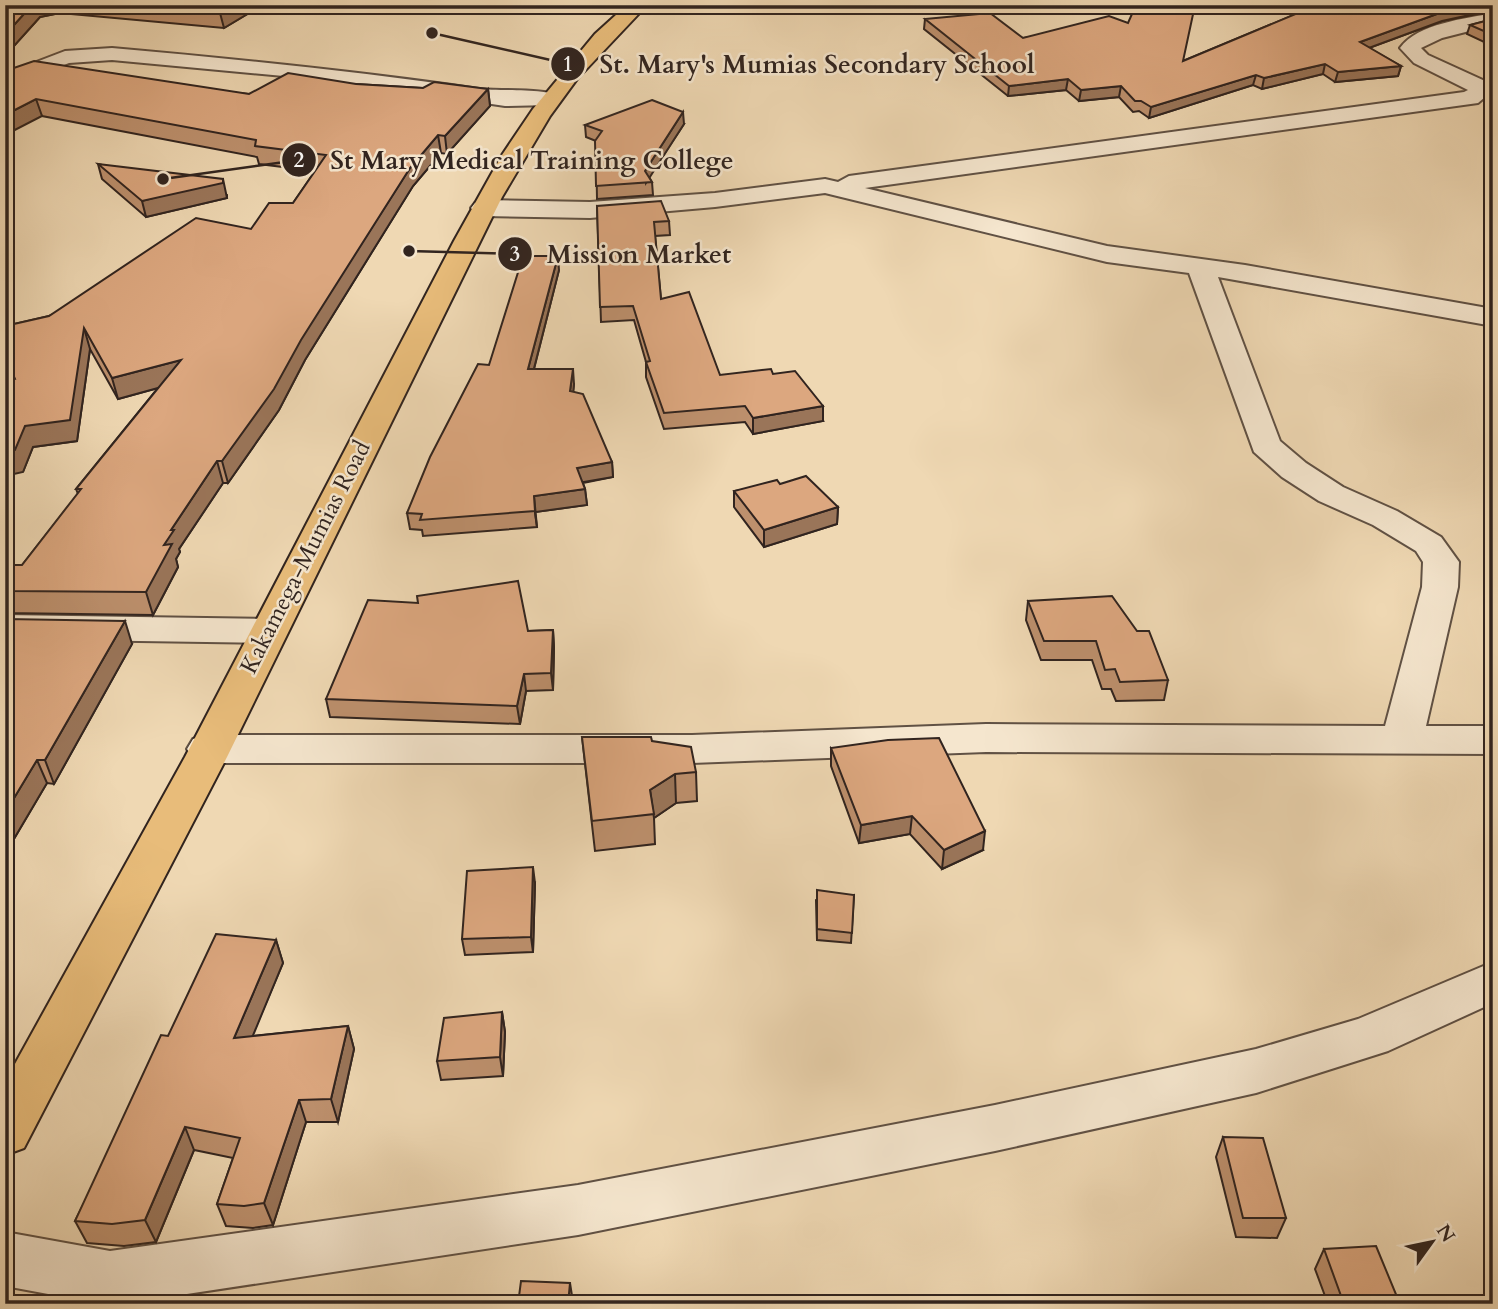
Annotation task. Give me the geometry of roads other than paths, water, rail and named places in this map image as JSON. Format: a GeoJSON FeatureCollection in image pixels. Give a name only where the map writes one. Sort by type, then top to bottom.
{"type":"FeatureCollection","features":[{"type":"Feature","properties":{"kind":"highway","name":"Kakamega-Mumias Road"},"geometry":{"type":"LineString","coordinates":[[5,1132],[208,749],[323,518],[484,208],[551,98],[575,66],[638,5]]}},
{"type":"Feature","properties":{"kind":"street"},"geometry":{"type":"LineString","coordinates":[[1485,95],[1477,86],[1421,59],[1410,48],[1413,43],[1436,34],[1493,19]]}},
{"type":"Feature","properties":{"kind":"street"},"geometry":{"type":"LineString","coordinates":[[5,82],[65,57],[112,54],[337,75],[505,99],[551,98]]}},
{"type":"Feature","properties":{"kind":"street"},"geometry":{"type":"LineString","coordinates":[[484,208],[590,209],[715,200],[1485,95]]}},
{"type":"Feature","properties":{"kind":"street"},"geometry":{"type":"LineString","coordinates":[[825,187],[1107,254],[1493,317]]}},
{"type":"Feature","properties":{"kind":"street"},"geometry":{"type":"LineString","coordinates":[[1201,268],[1265,445],[1294,470],[1331,494],[1385,518],[1429,544],[1441,562],[1440,587],[1402,739]]}},
{"type":"Feature","properties":{"kind":"street"},"geometry":{"type":"LineString","coordinates":[[5,627],[269,631]]}},
{"type":"Feature","properties":{"kind":"street"},"geometry":{"type":"LineString","coordinates":[[208,749],[692,750],[986,738],[1493,740]]}},
{"type":"Feature","properties":{"kind":"street"},"geometry":{"type":"LineString","coordinates":[[5,1259],[110,1278],[578,1210],[995,1128],[1256,1071],[1370,1036],[1493,981]]}},
{"type":"Feature","properties":{"kind":"place","name":"St. Mary's Mumias Secondary School"},"geometry":{"type":"Point","coordinates":[432,33]}},
{"type":"Feature","properties":{"kind":"place","name":"St Mary Medical Training College"},"geometry":{"type":"Point","coordinates":[163,179]}},
{"type":"Feature","properties":{"kind":"place","name":"Mission Market"},"geometry":{"type":"Point","coordinates":[409,251]}}]}
